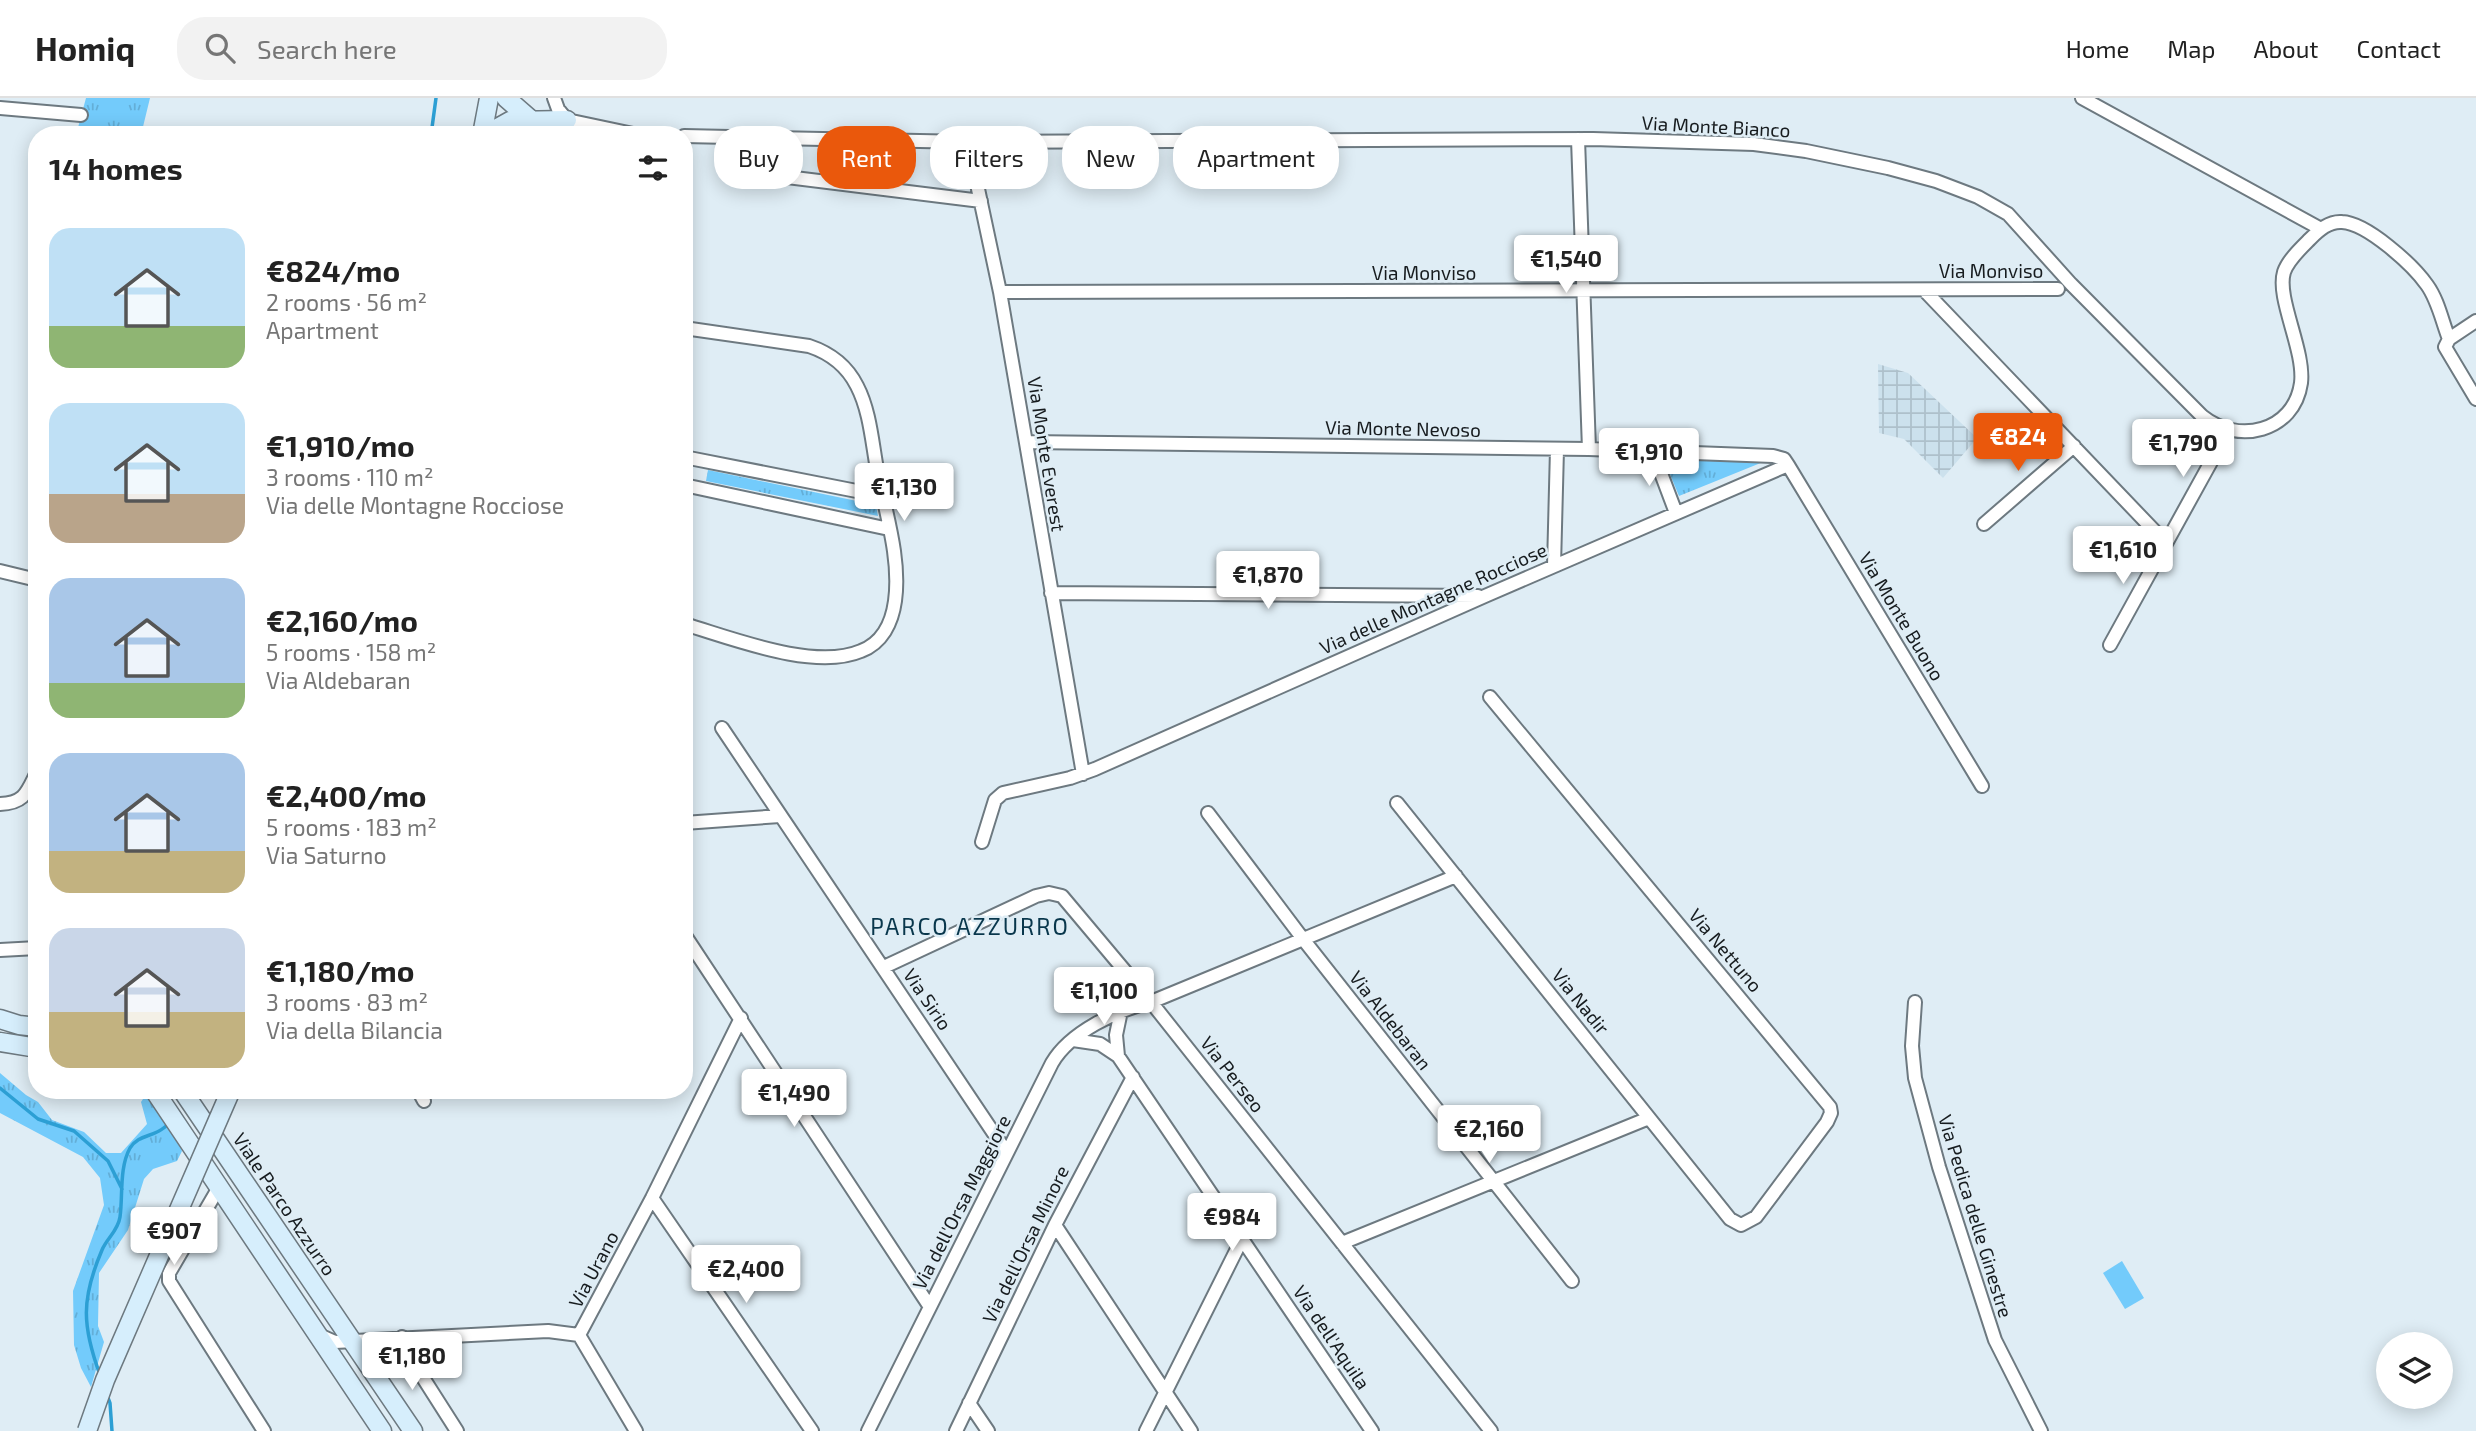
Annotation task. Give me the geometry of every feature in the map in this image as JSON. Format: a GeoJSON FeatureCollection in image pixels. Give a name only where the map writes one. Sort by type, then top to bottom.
{"type":"FeatureCollection","features":[{"type":"Feature","properties":{"kind":"street"},"geometry":{"type":"LineString","coordinates":[[485,126],[489,98]]}},
{"type":"Feature","properties":{"kind":"street"},"geometry":{"type":"LineString","coordinates":[[506,98],[530,119]]}},
{"type":"Feature","properties":{"kind":"street"},"geometry":{"type":"LineString","coordinates":[[554,98],[565,126]]}},
{"type":"Feature","properties":{"kind":"street"},"geometry":{"type":"LineString","coordinates":[[2082,98],[2321,229]]}},
{"type":"Feature","properties":{"kind":"street"},"geometry":{"type":"LineString","coordinates":[[0,108],[81,115]]}},
{"type":"Feature","properties":{"kind":"street"},"geometry":{"type":"LineString","coordinates":[[501,126],[510,121],[530,119],[561,126]]}},
{"type":"Feature","properties":{"kind":"street","name":"Via Monte Bianco"},"geometry":{"type":"LineString","coordinates":[[693,136],[714,136]]}},
{"type":"Feature","properties":{"kind":"street","name":"Via Monte Bianco"},"geometry":{"type":"LineString","coordinates":[[803,138],[930,141]]}},
{"type":"Feature","properties":{"kind":"street"},"geometry":{"type":"LineString","coordinates":[[1578,139],[1589,450]]}},
{"type":"Feature","properties":{"kind":"street","name":"Via Monte Bianco"},"geometry":{"type":"LineString","coordinates":[[1048,142],[1578,139],[1782,146],[1903,172],[1978,197],[2015,220],[2071,284],[2202,416],[2228,431]]}},
{"type":"Feature","properties":{"kind":"street"},"geometry":{"type":"LineString","coordinates":[[803,179],[981,201]]}},
{"type":"Feature","properties":{"kind":"street","name":"Via Monte Everest"},"geometry":{"type":"LineString","coordinates":[[978,189],[1027,442],[1083,774]]}},
{"type":"Feature","properties":{"kind":"street"},"geometry":{"type":"LineString","coordinates":[[2110,645],[2228,431],[2247,432],[2265,428],[2285,416],[2295,402],[2300,387],[2301,369],[2283,289],[2283,275],[2288,264],[2321,229],[2337,222],[2352,224],[2367,231],[2396,254],[2428,286],[2449,339]]}},
{"type":"Feature","properties":{"kind":"street","name":"Via Monviso"},"geometry":{"type":"LineString","coordinates":[[1000,292],[2058,289]]}},
{"type":"Feature","properties":{"kind":"street"},"geometry":{"type":"LineString","coordinates":[[1924,290],[2166,543]]}},
{"type":"Feature","properties":{"kind":"street"},"geometry":{"type":"LineString","coordinates":[[2476,321],[2445,344],[2446,351],[2476,399]]}},
{"type":"Feature","properties":{"kind":"street"},"geometry":{"type":"LineString","coordinates":[[693,329],[802,344],[822,351],[839,362],[854,380],[865,404],[896,579],[894,608],[881,637],[863,651],[836,657],[806,657],[693,626]]}},
{"type":"Feature","properties":{"kind":"street","name":"Via Monte Nevoso"},"geometry":{"type":"LineString","coordinates":[[1027,442],[1557,449],[1783,461]]}},
{"type":"Feature","properties":{"kind":"street"},"geometry":{"type":"LineString","coordinates":[[1984,524],[2074,446]]}},
{"type":"Feature","properties":{"kind":"street"},"geometry":{"type":"LineString","coordinates":[[1554,566],[1557,449]]}},
{"type":"Feature","properties":{"kind":"street"},"geometry":{"type":"LineString","coordinates":[[1653,452],[1676,513]]}},
{"type":"Feature","properties":{"kind":"street"},"geometry":{"type":"LineString","coordinates":[[693,459],[882,496]]}},
{"type":"Feature","properties":{"kind":"street","name":"Via delle Montagne Rocciose"},"geometry":{"type":"LineString","coordinates":[[982,842],[999,795],[1083,774],[1676,513],[1783,461]]}},
{"type":"Feature","properties":{"kind":"street","name":"Via Monte Buono"},"geometry":{"type":"LineString","coordinates":[[1783,461],[1982,786]]}},
{"type":"Feature","properties":{"kind":"street"},"geometry":{"type":"LineString","coordinates":[[693,487],[889,529]]}},
{"type":"Feature","properties":{"kind":"street"},"geometry":{"type":"LineString","coordinates":[[0,571],[28,578]]}},
{"type":"Feature","properties":{"kind":"street"},"geometry":{"type":"LineString","coordinates":[[1051,593],[1485,596]]}},
{"type":"Feature","properties":{"kind":"street","name":"Via Nettuno"},"geometry":{"type":"LineString","coordinates":[[1490,697],[1830,1107],[1826,1124],[1761,1212],[1750,1222],[1741,1225],[1735,1223]]}},
{"type":"Feature","properties":{"kind":"street","name":"Via Sirio"},"geometry":{"type":"LineString","coordinates":[[722,728],[1007,1153]]}},
{"type":"Feature","properties":{"kind":"street"},"geometry":{"type":"LineString","coordinates":[[0,804],[23,798],[28,789]]}},
{"type":"Feature","properties":{"kind":"street","name":"Via Nadir"},"geometry":{"type":"LineString","coordinates":[[1396,803],[1735,1223]]}},
{"type":"Feature","properties":{"kind":"street","name":"Via Aldebaran"},"geometry":{"type":"LineString","coordinates":[[1208,813],[1303,939],[1572,1281]]}},
{"type":"Feature","properties":{"kind":"street"},"geometry":{"type":"LineString","coordinates":[[693,822],[780,816]]}},
{"type":"Feature","properties":{"kind":"street","name":"Via dell'Orsa Maggiore"},"geometry":{"type":"LineString","coordinates":[[868,1431],[1052,1063],[1061,1050],[1121,1011],[1151,1002],[1456,876]]}},
{"type":"Feature","properties":{"kind":"street","name":"Via Perseo"},"geometry":{"type":"LineString","coordinates":[[884,967],[1036,895],[1054,893],[1066,900],[1151,1002],[1491,1431]]}},
{"type":"Feature","properties":{"kind":"street"},"geometry":{"type":"LineString","coordinates":[[693,947],[930,1307]]}},
{"type":"Feature","properties":{"kind":"street"},"geometry":{"type":"LineString","coordinates":[[0,950],[28,948]]}},
{"type":"Feature","properties":{"kind":"street","name":"Via Pedica delle Ginestre"},"geometry":{"type":"LineString","coordinates":[[1915,1002],[1913,1061],[1919,1095],[1939,1167],[1995,1340],[2041,1431]]}},
{"type":"Feature","properties":{"kind":"street"},"geometry":{"type":"LineString","coordinates":[[1118,1056],[1116,1035],[1121,1011]]}},
{"type":"Feature","properties":{"kind":"street","name":"Via Urano"},"geometry":{"type":"LineString","coordinates":[[354,1341],[548,1331],[579,1335],[652,1198],[741,1018]]}},
{"type":"Feature","properties":{"kind":"street"},"geometry":{"type":"LineString","coordinates":[[0,1019],[28,1026]]}},
{"type":"Feature","properties":{"kind":"street"},"geometry":{"type":"LineString","coordinates":[[1073,1040],[1100,1044],[1118,1056]]}},
{"type":"Feature","properties":{"kind":"street"},"geometry":{"type":"LineString","coordinates":[[0,1042],[28,1047]]}},
{"type":"Feature","properties":{"kind":"street","name":"Via dell'Aquila"},"geometry":{"type":"LineString","coordinates":[[1118,1056],[1372,1431]]}},
{"type":"Feature","properties":{"kind":"street","name":"Via dell'Orsa Minore"},"geometry":{"type":"LineString","coordinates":[[956,1431],[1055,1225],[1133,1077]]}},
{"type":"Feature","properties":{"kind":"street"},"geometry":{"type":"LineString","coordinates":[[159,1099],[382,1431]]}},
{"type":"Feature","properties":{"kind":"street","name":"Viale Parco Azzurro"},"geometry":{"type":"LineString","coordinates":[[188,1099],[414,1431]]}},
{"type":"Feature","properties":{"kind":"street"},"geometry":{"type":"LineString","coordinates":[[87,1431],[110,1368],[226,1099]]}},
{"type":"Feature","properties":{"kind":"street"},"geometry":{"type":"LineString","coordinates":[[1342,1243],[1649,1118]]}},
{"type":"Feature","properties":{"kind":"street"},"geometry":{"type":"LineString","coordinates":[[218,1189],[170,1271],[169,1282],[264,1431]]}},
{"type":"Feature","properties":{"kind":"street"},"geometry":{"type":"LineString","coordinates":[[652,1198],[811,1431]]}},
{"type":"Feature","properties":{"kind":"street"},"geometry":{"type":"LineString","coordinates":[[1055,1225],[1191,1431]]}},
{"type":"Feature","properties":{"kind":"street"},"geometry":{"type":"LineString","coordinates":[[1146,1431],[1242,1239]]}},
{"type":"Feature","properties":{"kind":"street"},"geometry":{"type":"LineString","coordinates":[[319,1335],[335,1342],[354,1341]]}},
{"type":"Feature","properties":{"kind":"street"},"geometry":{"type":"LineString","coordinates":[[579,1335],[636,1431]]}},
{"type":"Feature","properties":{"kind":"street"},"geometry":{"type":"LineString","coordinates":[[402,1337],[406,1351],[457,1431]]}},
{"type":"Feature","properties":{"kind":"street"},"geometry":{"type":"LineString","coordinates":[[342,1369],[345,1356],[354,1341]]}},
{"type":"Feature","properties":{"kind":"street"},"geometry":{"type":"LineString","coordinates":[[969,1403],[988,1431]]}},
{"type":"Feature","properties":{"kind":"shaded area"},"geometry":{"type":"Polygon","coordinates":[[[1878,364],[1908,373],[1977,438],[1943,478],[1904,439],[1879,433],[1878,364]]]}},
{"type":"Feature","properties":{"kind":"green space"},"geometry":{"type":"Polygon","coordinates":[[[86,98],[150,98],[143,126],[78,126],[86,98]]]}},
{"type":"Feature","properties":{"kind":"green space"},"geometry":{"type":"Polygon","coordinates":[[[1662,455],[1768,460],[1679,496],[1662,455]]]}},
{"type":"Feature","properties":{"kind":"green space"},"geometry":{"type":"Polygon","coordinates":[[[708,470],[876,505],[878,516],[706,481],[708,470]]]}},
{"type":"Feature","properties":{"kind":"green space"},"geometry":{"type":"Polygon","coordinates":[[[0,1073],[28,1099],[38,1102],[52,1120],[84,1132],[106,1153],[121,1153],[147,1124],[141,1102],[143,1099],[154,1099],[163,1106],[182,1151],[177,1161],[153,1169],[144,1179],[128,1230],[99,1273],[98,1326],[104,1342],[91,1387],[81,1368],[74,1345],[73,1291],[104,1205],[100,1178],[83,1157],[0,1113],[0,1073]]]}},
{"type":"Feature","properties":{"kind":"green space"},"geometry":{"type":"Polygon","coordinates":[[[2122,1261],[2144,1298],[2125,1309],[2103,1273],[2122,1261]]]}},
{"type":"Feature","properties":{"kind":"waterway"},"geometry":{"type":"LineString","coordinates":[[432,126],[436,98]]}},
{"type":"Feature","properties":{"kind":"waterway"},"geometry":{"type":"LineString","coordinates":[[0,1088],[38,1119],[74,1131],[108,1161],[122,1189]]}},
{"type":"Feature","properties":{"kind":"waterway"},"geometry":{"type":"LineString","coordinates":[[100,1375],[87,1327],[90,1283],[102,1250],[119,1222],[123,1173],[130,1148],[139,1139],[170,1123]]}},
{"type":"Feature","properties":{"kind":"waterway"},"geometry":{"type":"LineString","coordinates":[[107,1395],[112,1431]]}},
{"type":"Feature","properties":{"kind":"district","name":"PARCO AZZURRO"},"geometry":{"type":"Point","coordinates":[970,926]}}]}
